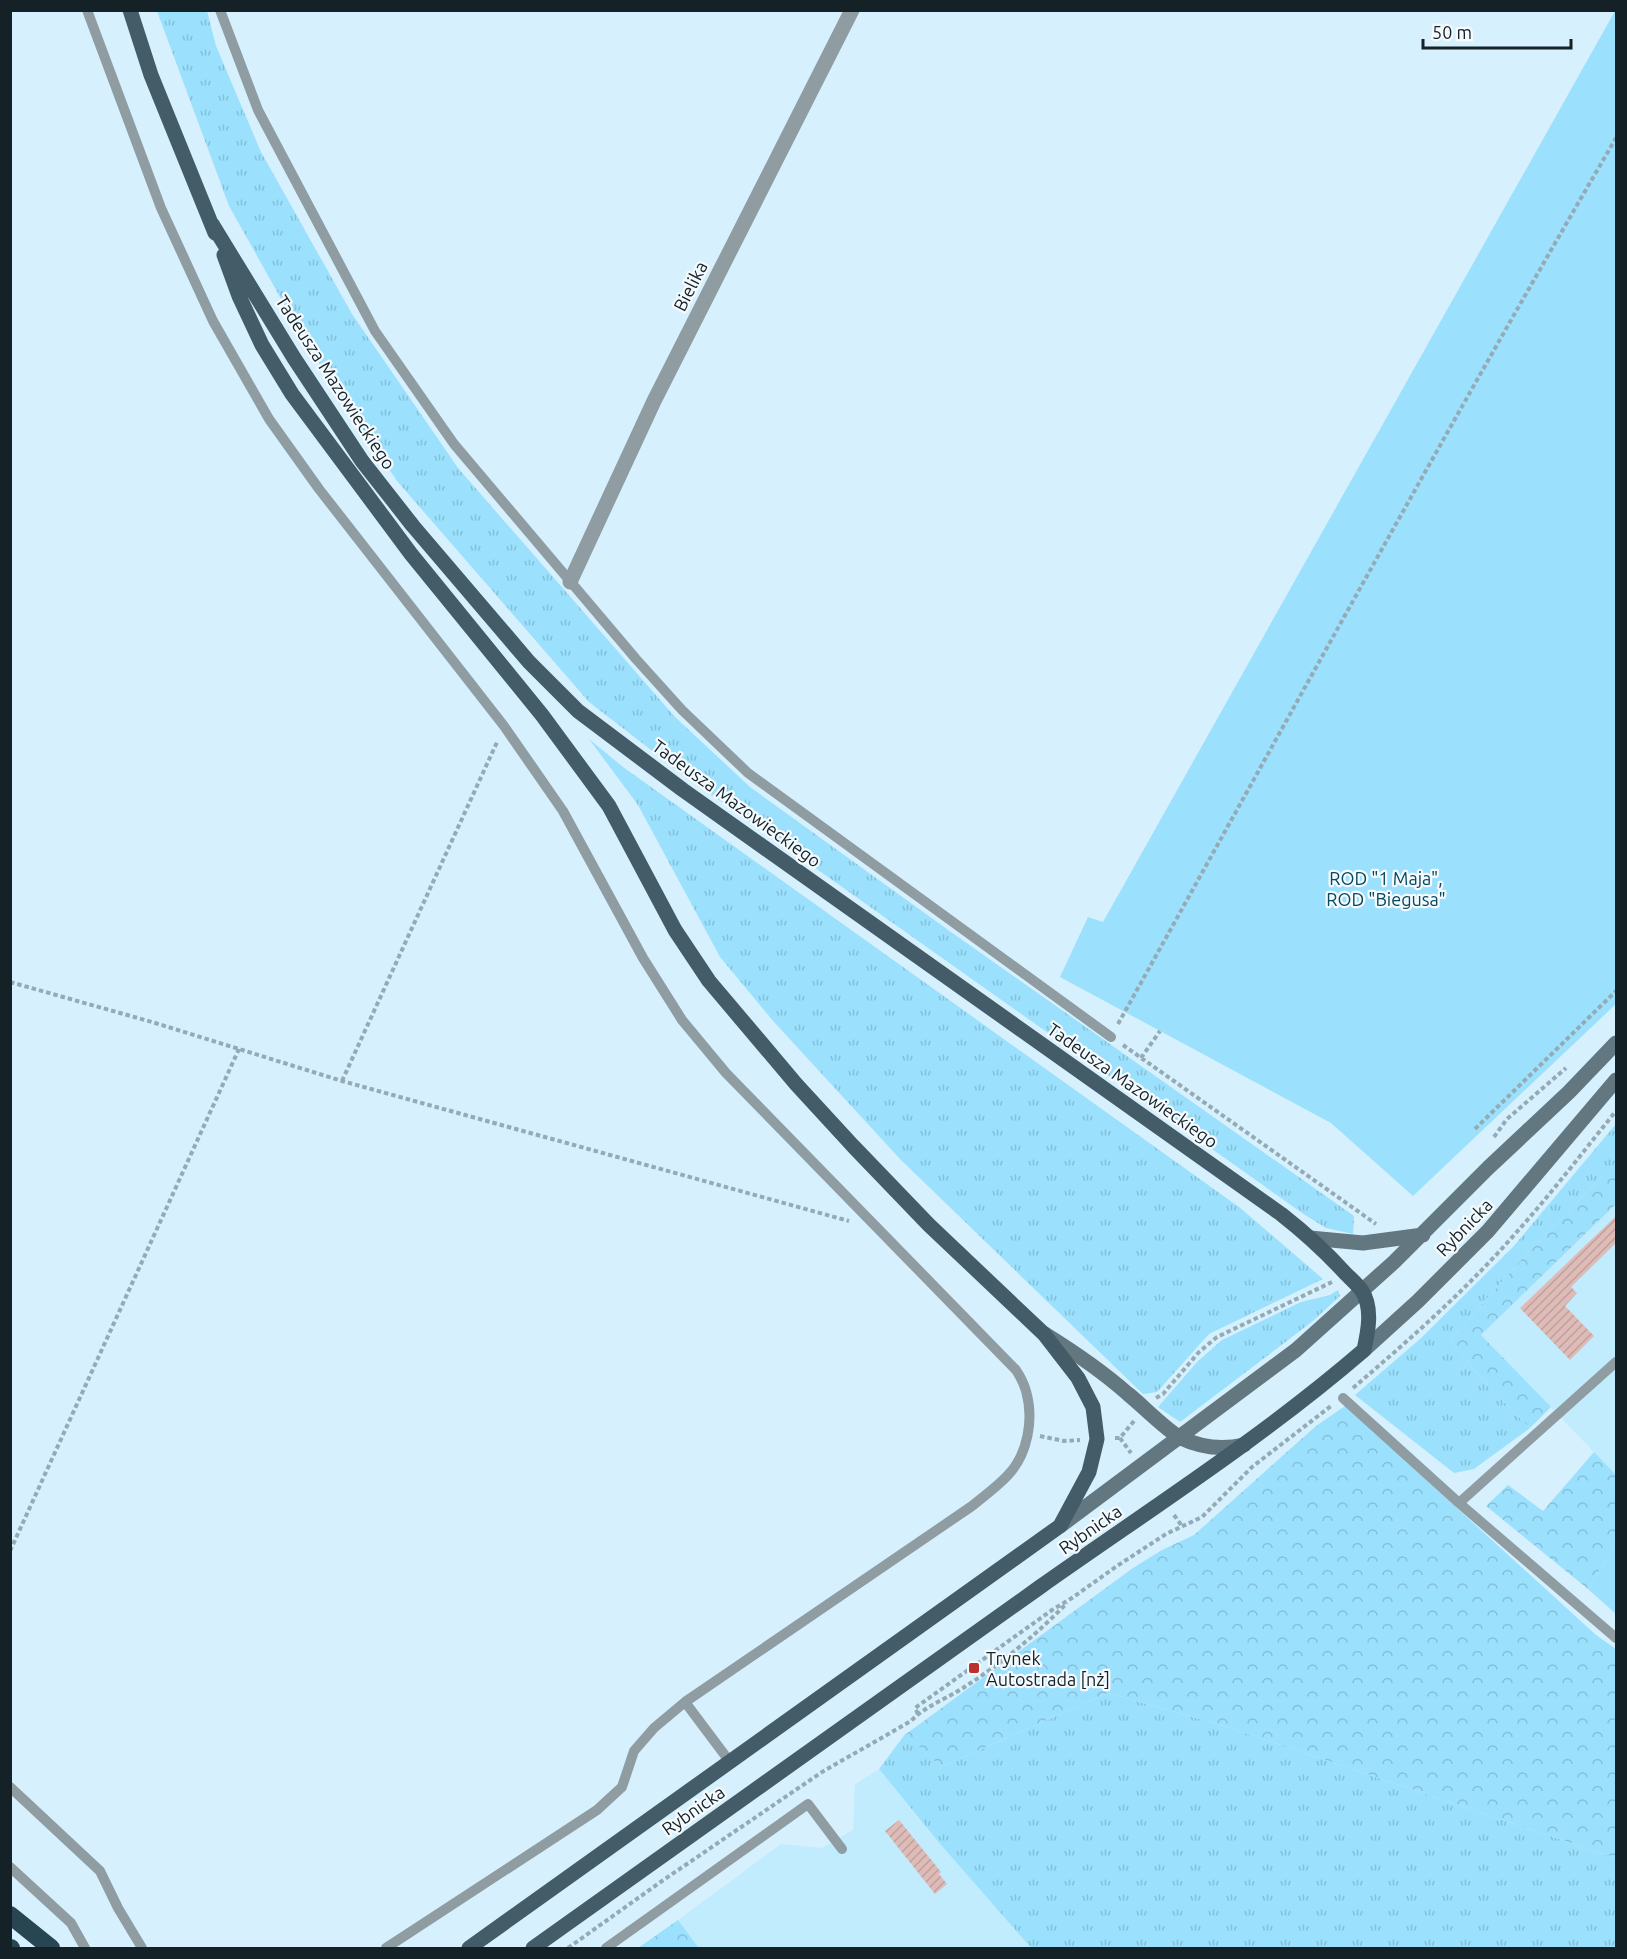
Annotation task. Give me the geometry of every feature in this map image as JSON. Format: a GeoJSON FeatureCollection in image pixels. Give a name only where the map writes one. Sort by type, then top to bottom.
{"type":"FeatureCollection","features":[{"type":"Feature","properties":{"kind":"highway"},"geometry":{"type":"LineString","coordinates":[[10,1915],[51,1948]]}},
{"type":"Feature","properties":{"kind":"main road","name":"Tadeusza Mazowieckiego"},"geometry":{"type":"LineString","coordinates":[[130,10],[151,75],[239,296],[262,345],[292,394],[411,554],[542,715],[609,806],[675,930],[709,981],[773,1058],[929,1225],[1044,1334],[1107,1376],[1179,1437]]}},
{"type":"Feature","properties":{"kind":"main road","name":"Tadeusza Mazowieckiego"},"geometry":{"type":"LineString","coordinates":[[212,224],[294,358],[362,461],[413,526],[529,662],[578,711],[683,790],[1271,1207],[1310,1238],[1363,1292]]}},
{"type":"Feature","properties":{"kind":"main road","name":"Rybnicka"},"geometry":{"type":"LineString","coordinates":[[469,1948],[1060,1527],[1279,1363],[1363,1292],[1617,1043]]}},
{"type":"Feature","properties":{"kind":"main road","name":"Rybnicka"},"geometry":{"type":"LineString","coordinates":[[533,1948],[1292,1409],[1364,1350],[1432,1288],[1488,1231],[1617,1080]]}},
{"type":"Feature","properties":{"kind":"main road"},"geometry":{"type":"LineString","coordinates":[[1310,1238],[1363,1243],[1423,1234]]}},
{"type":"Feature","properties":{"kind":"main road"},"geometry":{"type":"LineString","coordinates":[[1363,1292],[1368,1324],[1364,1350]]}},
{"type":"Feature","properties":{"kind":"main road"},"geometry":{"type":"LineString","coordinates":[[1044,1334],[1068,1363],[1087,1393],[1093,1407],[1097,1430],[1095,1451],[1089,1472],[1060,1527]]}},
{"type":"Feature","properties":{"kind":"main road"},"geometry":{"type":"LineString","coordinates":[[1179,1437],[1210,1448],[1244,1445]]}},
{"type":"Feature","properties":{"kind":"street","name":"Bielika"},"geometry":{"type":"LineString","coordinates":[[570,582],[654,401],[852,10]]}},
{"type":"Feature","properties":{"kind":"lane"},"geometry":{"type":"LineString","coordinates":[[87,10],[161,208],[213,321],[263,409],[319,489],[504,726],[563,811],[638,949],[682,1020],[726,1073],[1016,1370],[1026,1389],[1030,1412],[1028,1434],[1021,1457],[1009,1474],[972,1506],[685,1702],[654,1728],[634,1751],[622,1787],[597,1810],[386,1948]]}},
{"type":"Feature","properties":{"kind":"lane"},"geometry":{"type":"LineString","coordinates":[[220,10],[258,110],[375,331],[454,444],[570,582],[682,710],[748,773],[1111,1037]]}},
{"type":"Feature","properties":{"kind":"lane"},"geometry":{"type":"LineString","coordinates":[[1459,1503],[1617,1362]]}},
{"type":"Feature","properties":{"kind":"lane"},"geometry":{"type":"LineString","coordinates":[[1343,1398],[1459,1503],[1617,1638]]}},
{"type":"Feature","properties":{"kind":"lane"},"geometry":{"type":"LineString","coordinates":[[685,1702],[730,1762]]}},
{"type":"Feature","properties":{"kind":"lane"},"geometry":{"type":"LineString","coordinates":[[10,1787],[100,1871],[142,1948]]}},
{"type":"Feature","properties":{"kind":"lane"},"geometry":{"type":"LineString","coordinates":[[606,1948],[808,1804],[842,1849]]}},
{"type":"Feature","properties":{"kind":"lane"},"geometry":{"type":"LineString","coordinates":[[10,1867],[64,1916],[76,1930],[85,1948]]}},
{"type":"Feature","properties":{"kind":"path"},"geometry":{"type":"LineString","coordinates":[[1369,1220],[1111,1037],[1395,526],[1617,138]]}},
{"type":"Feature","properties":{"kind":"path"},"geometry":{"type":"LineString","coordinates":[[342,1081],[504,726]]}},
{"type":"Feature","properties":{"kind":"path"},"geometry":{"type":"LineString","coordinates":[[10,982],[141,1019],[342,1081],[848,1221],[864,1213]]}},
{"type":"Feature","properties":{"kind":"path"},"geometry":{"type":"LineString","coordinates":[[1475,1129],[1617,991]]}},
{"type":"Feature","properties":{"kind":"path"},"geometry":{"type":"LineString","coordinates":[[1141,1058],[1160,1031]]}},
{"type":"Feature","properties":{"kind":"path"},"geometry":{"type":"LineString","coordinates":[[10,1551],[239,1049]]}},
{"type":"Feature","properties":{"kind":"path"},"geometry":{"type":"LineString","coordinates":[[1149,1403],[1163,1394],[1199,1352],[1217,1337],[1333,1282]]}},
{"type":"Feature","properties":{"kind":"path"},"geometry":{"type":"LineString","coordinates":[[1133,1456],[1117,1438],[1138,1416]]}},
{"type":"Feature","properties":{"kind":"path"},"geometry":{"type":"LineString","coordinates":[[1028,1434],[1064,1441],[1080,1440]]}},
{"type":"Feature","properties":{"kind":"path"},"geometry":{"type":"LineString","coordinates":[[1171,1510],[1182,1526]]}},
{"type":"Feature","properties":{"kind":"path"},"geometry":{"type":"LineString","coordinates":[[568,1948],[822,1772],[965,1687],[1011,1654],[1072,1598],[915,1708],[918,1714]]}},
{"type":"Feature","properties":{"kind":"shaded area"},"geometry":{"type":"Polygon","coordinates":[[[1616,1204],[1616,1475],[1481,1335],[1616,1204]]]}},
{"type":"Feature","properties":{"kind":"shaded area"},"geometry":{"type":"Polygon","coordinates":[[[879,1769],[941,1845],[1031,1948],[699,1948],[678,1920],[781,1844],[822,1848],[853,1830],[855,1784],[879,1769]]]}},
{"type":"Feature","properties":{"kind":"green space"},"geometry":{"type":"Polygon","coordinates":[[[157,11],[207,11],[216,46],[261,152],[352,314],[458,468],[675,717],[750,787],[951,932],[1354,1216],[1353,1234],[1326,1228],[1305,1215],[677,770],[589,702],[397,481],[307,345],[229,206],[157,11]]]}},
{"type":"Feature","properties":{"kind":"green space","name":"ROD \"1 Maja\", ROD \"Biegusa\""},"geometry":{"type":"Polygon","coordinates":[[[1615,11],[1616,1004],[1413,1196],[1331,1123],[1060,977],[1088,917],[1103,922],[1615,11]]]}},
{"type":"Feature","properties":{"kind":"green space"},"geometry":{"type":"Polygon","coordinates":[[[589,739],[623,767],[1239,1207],[1323,1279],[1209,1334],[1157,1392],[1143,1394],[900,1159],[774,1022],[720,957],[638,805],[589,739]]]}},
{"type":"Feature","properties":{"kind":"green space"},"geometry":{"type":"Polygon","coordinates":[[[1616,1124],[1616,1162],[1521,1260],[1450,1340],[1487,1385],[1530,1428],[1474,1469],[1454,1473],[1355,1395],[1420,1339],[1513,1247],[1616,1124]]]}},
{"type":"Feature","properties":{"kind":"green space"},"geometry":{"type":"Polygon","coordinates":[[[1616,1162],[1616,1204],[1481,1335],[1551,1407],[1530,1428],[1487,1385],[1450,1340],[1521,1260],[1616,1162]]]}},
{"type":"Feature","properties":{"kind":"green space"},"geometry":{"type":"Polygon","coordinates":[[[1338,1290],[1340,1296],[1313,1321],[1180,1422],[1158,1407],[1197,1362],[1222,1340],[1301,1302],[1330,1295],[1338,1290]]]}},
{"type":"Feature","properties":{"kind":"green space"},"geometry":{"type":"Polygon","coordinates":[[[1345,1406],[1596,1635],[1616,1649],[1616,1858],[1218,1724],[1108,1693],[941,1767],[906,1734],[1133,1568],[1162,1550],[1194,1535],[1316,1426],[1345,1406]]]}},
{"type":"Feature","properties":{"kind":"green space"},"geometry":{"type":"Polygon","coordinates":[[[1594,1452],[1616,1475],[1616,1544],[1588,1589],[1486,1506],[1508,1485],[1543,1511],[1594,1452]]]}},
{"type":"Feature","properties":{"kind":"green space"},"geometry":{"type":"Polygon","coordinates":[[[1616,1544],[1616,1614],[1588,1589],[1616,1544]]]}},
{"type":"Feature","properties":{"kind":"green space"},"geometry":{"type":"Polygon","coordinates":[[[1108,1693],[1218,1724],[1616,1858],[1616,1948],[1031,1948],[941,1845],[879,1769],[906,1733],[941,1767],[1108,1693]]]}},
{"type":"Feature","properties":{"kind":"green space"},"geometry":{"type":"Polygon","coordinates":[[[678,1920],[699,1948],[638,1948],[678,1920]]]}},
{"type":"Feature","properties":{"kind":"building"},"geometry":{"type":"Polygon","coordinates":[[[1617,1215],[1617,1242],[1571,1287],[1577,1293],[1565,1306],[1594,1336],[1570,1360],[1520,1308],[1617,1215]]]}},
{"type":"Feature","properties":{"kind":"building"},"geometry":{"type":"Polygon","coordinates":[[[899,1820],[941,1872],[939,1874],[947,1884],[935,1894],[885,1831],[899,1820]]]}},
{"type":"Feature","properties":{"kind":"place","name":"Trynek Autostrada [nż]"},"geometry":{"type":"Point","coordinates":[974,1668]}}]}
